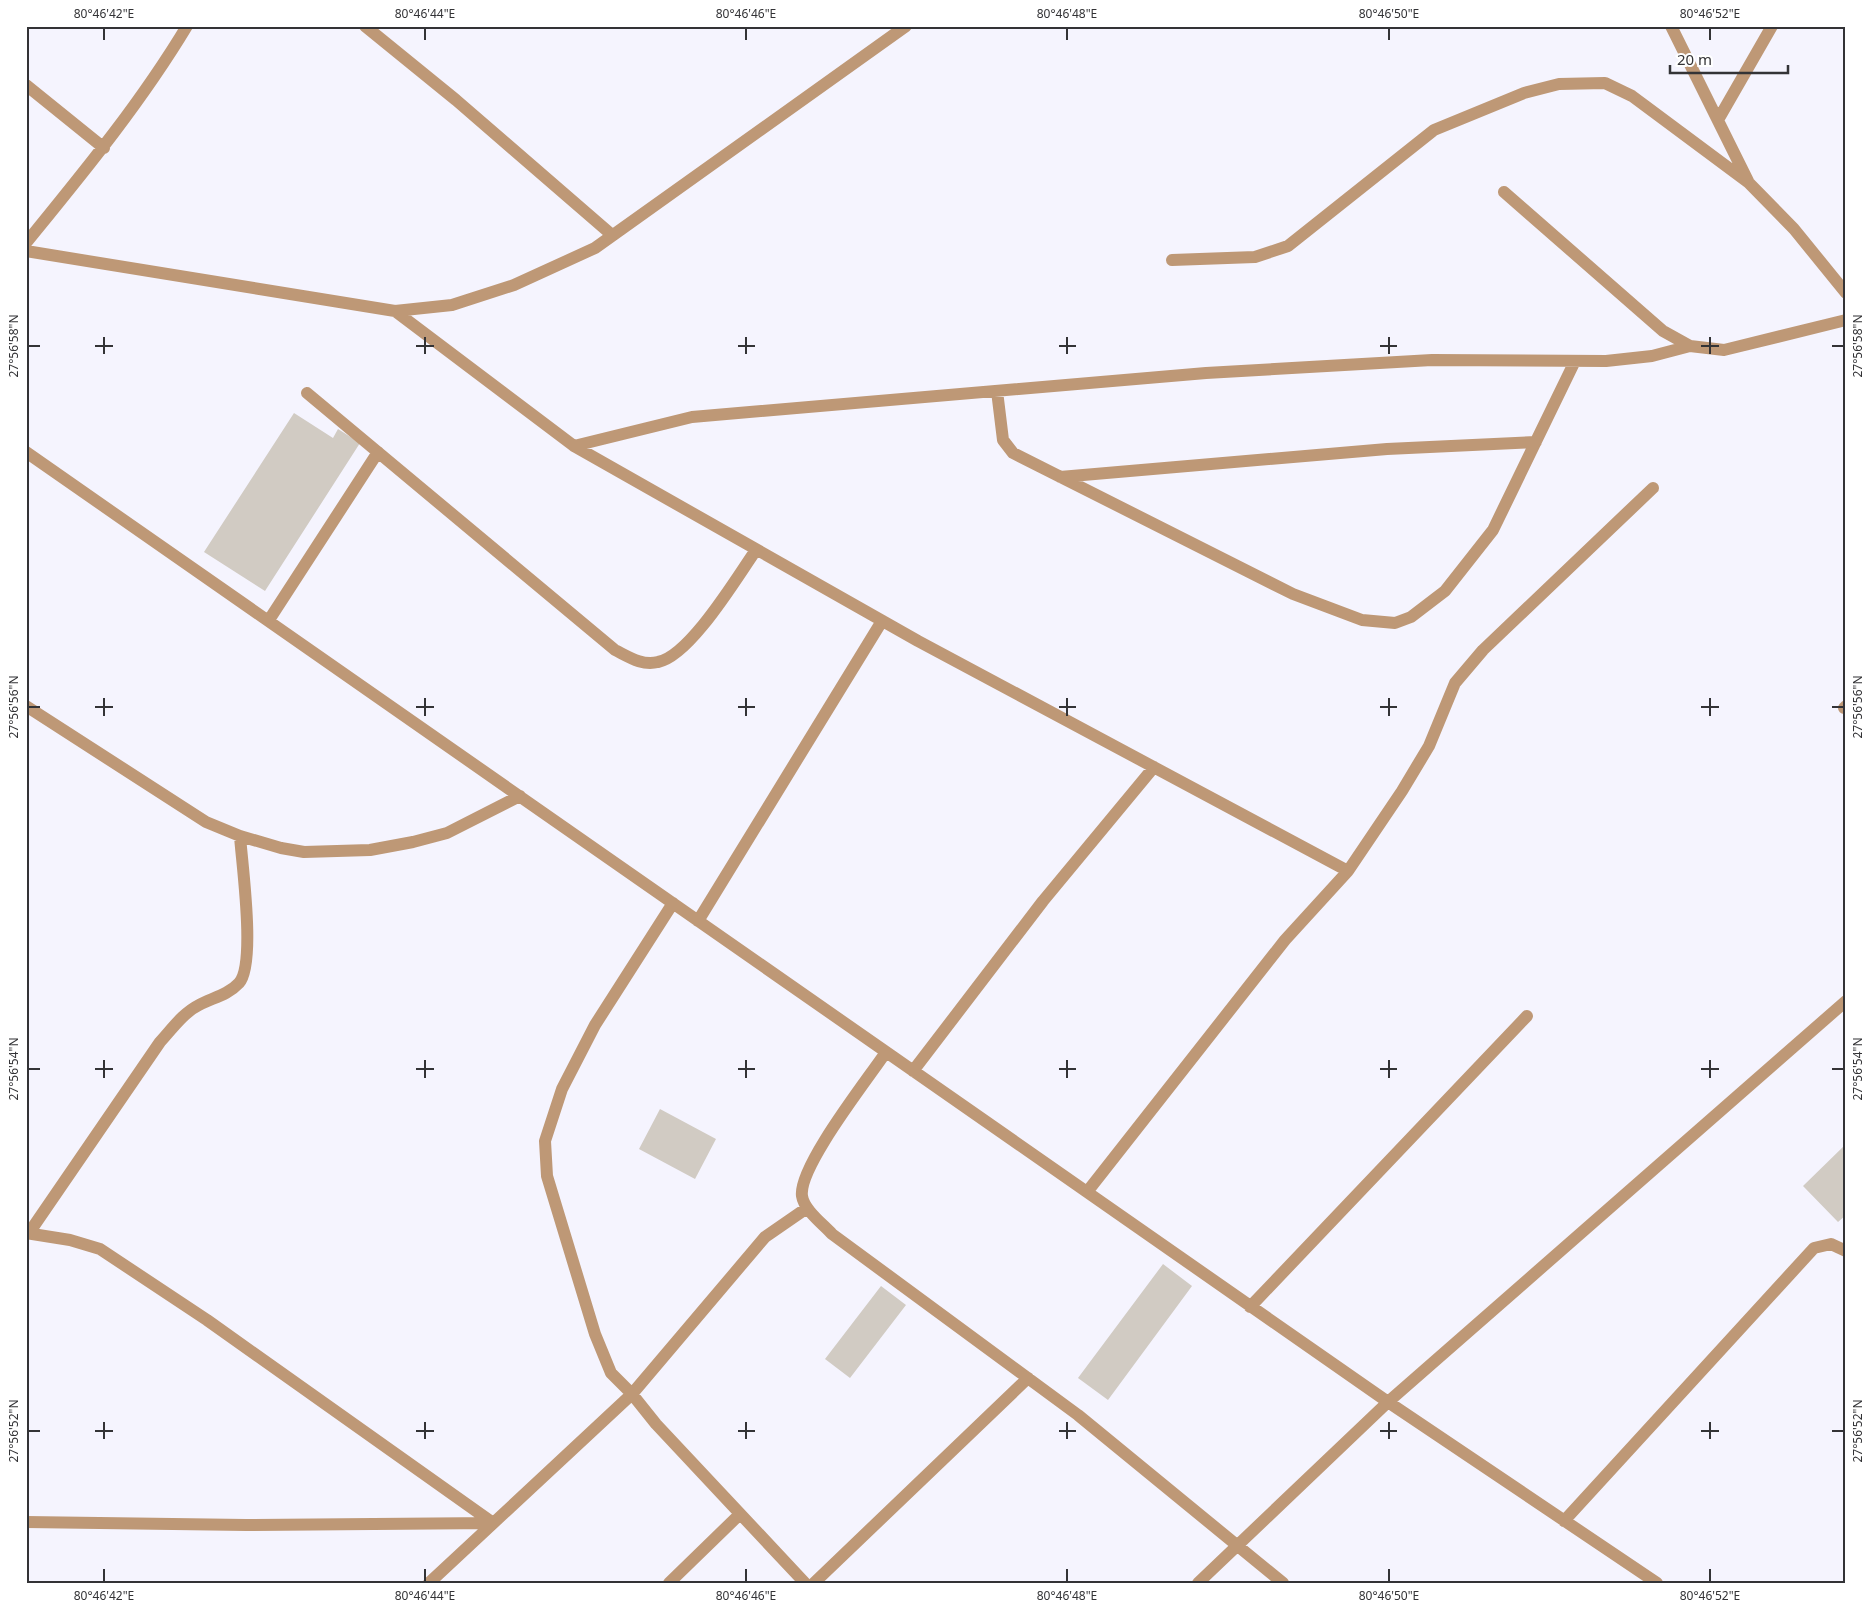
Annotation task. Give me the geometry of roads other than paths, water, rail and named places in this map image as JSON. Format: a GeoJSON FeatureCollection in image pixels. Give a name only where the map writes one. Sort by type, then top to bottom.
{"type":"FeatureCollection","features":[{"type":"Feature","properties":{"kind":"street"},"geometry":{"type":"LineString","coordinates":[[26,243],[104,148],[167,60],[187,26]]}},
{"type":"Feature","properties":{"kind":"street"},"geometry":{"type":"LineString","coordinates":[[365,26],[456,100],[612,235]]}},
{"type":"Feature","properties":{"kind":"street"},"geometry":{"type":"LineString","coordinates":[[26,251],[394,311],[452,305],[514,285],[595,248],[906,26]]}},
{"type":"Feature","properties":{"kind":"street"},"geometry":{"type":"LineString","coordinates":[[1672,26],[1749,183]]}},
{"type":"Feature","properties":{"kind":"street"},"geometry":{"type":"LineString","coordinates":[[1718,120],[1772,26]]}},
{"type":"Feature","properties":{"kind":"street"},"geometry":{"type":"LineString","coordinates":[[1172,260],[1255,257],[1288,246],[1434,130],[1524,93],[1559,84],[1605,84],[1632,96],[1749,183],[1794,229],[1846,292]]}},
{"type":"Feature","properties":{"kind":"street"},"geometry":{"type":"LineString","coordinates":[[26,85],[104,148]]}},
{"type":"Feature","properties":{"kind":"street"},"geometry":{"type":"LineString","coordinates":[[1504,192],[1664,331],[1690,346]]}},
{"type":"Feature","properties":{"kind":"street"},"geometry":{"type":"LineString","coordinates":[[394,311],[574,446],[882,620],[1348,871]]}},
{"type":"Feature","properties":{"kind":"street"},"geometry":{"type":"LineString","coordinates":[[574,446],[692,417],[1206,373],[1432,360],[1606,361],[1652,356],[1690,346],[1724,350],[1846,320]]}},
{"type":"Feature","properties":{"kind":"street"},"geometry":{"type":"LineString","coordinates":[[997,391],[1003,440],[1012,453],[1293,594],[1362,620],[1395,623],[1411,617],[1445,591],[1493,530],[1575,361]]}},
{"type":"Feature","properties":{"kind":"street"},"geometry":{"type":"LineString","coordinates":[[307,393],[615,650],[640,662],[659,662],[677,652],[697,634],[756,550]]}},
{"type":"Feature","properties":{"kind":"street"},"geometry":{"type":"LineString","coordinates":[[1060,477],[1387,449],[1536,442]]}},
{"type":"Feature","properties":{"kind":"street"},"geometry":{"type":"LineString","coordinates":[[26,452],[1250,1307],[1657,1583]]}},
{"type":"Feature","properties":{"kind":"street"},"geometry":{"type":"LineString","coordinates":[[268,620],[378,452]]}},
{"type":"Feature","properties":{"kind":"street"},"geometry":{"type":"LineString","coordinates":[[1086,1192],[1285,940],[1348,871],[1402,791],[1429,746],[1455,683],[1482,650],[1653,488]]}},
{"type":"Feature","properties":{"kind":"street"},"geometry":{"type":"LineString","coordinates":[[698,921],[882,620]]}},
{"type":"Feature","properties":{"kind":"street"},"geometry":{"type":"LineString","coordinates":[[26,706],[206,822],[240,836],[281,848],[304,852],[370,850],[447,833],[520,796]]}},
{"type":"Feature","properties":{"kind":"street"},"geometry":{"type":"LineString","coordinates":[[913,1071],[1043,901],[1154,767]]}},
{"type":"Feature","properties":{"kind":"street"},"geometry":{"type":"LineString","coordinates":[[240,836],[247,961],[240,982],[224,995],[197,1006],[184,1016],[160,1042],[28,1233],[70,1240],[100,1249],[215,1325],[493,1523]]}},
{"type":"Feature","properties":{"kind":"street"},"geometry":{"type":"LineString","coordinates":[[673,903],[595,1026],[562,1089],[545,1141],[547,1176],[595,1334],[611,1373],[632,1394],[656,1424],[805,1583]]}},
{"type":"Feature","properties":{"kind":"street"},"geometry":{"type":"LineString","coordinates":[[1198,1583],[1388,1402],[1846,1001]]}},
{"type":"Feature","properties":{"kind":"street"},"geometry":{"type":"LineString","coordinates":[[1250,1307],[1527,1016]]}},
{"type":"Feature","properties":{"kind":"street"},"geometry":{"type":"LineString","coordinates":[[886,1052],[820,1150],[804,1178],[802,1196],[807,1208],[832,1234],[1078,1415],[1283,1583]]}},
{"type":"Feature","properties":{"kind":"street"},"geometry":{"type":"LineString","coordinates":[[429,1583],[632,1394],[765,1237],[807,1208]]}},
{"type":"Feature","properties":{"kind":"street"},"geometry":{"type":"LineString","coordinates":[[1564,1521],[1814,1248],[1831,1244],[1846,1252]]}},
{"type":"Feature","properties":{"kind":"street"},"geometry":{"type":"LineString","coordinates":[[814,1583],[1028,1378]]}},
{"type":"Feature","properties":{"kind":"street"},"geometry":{"type":"LineString","coordinates":[[669,1583],[740,1514]]}},
{"type":"Feature","properties":{"kind":"street"},"geometry":{"type":"LineString","coordinates":[[26,1522],[246,1525],[493,1523]]}}]}
